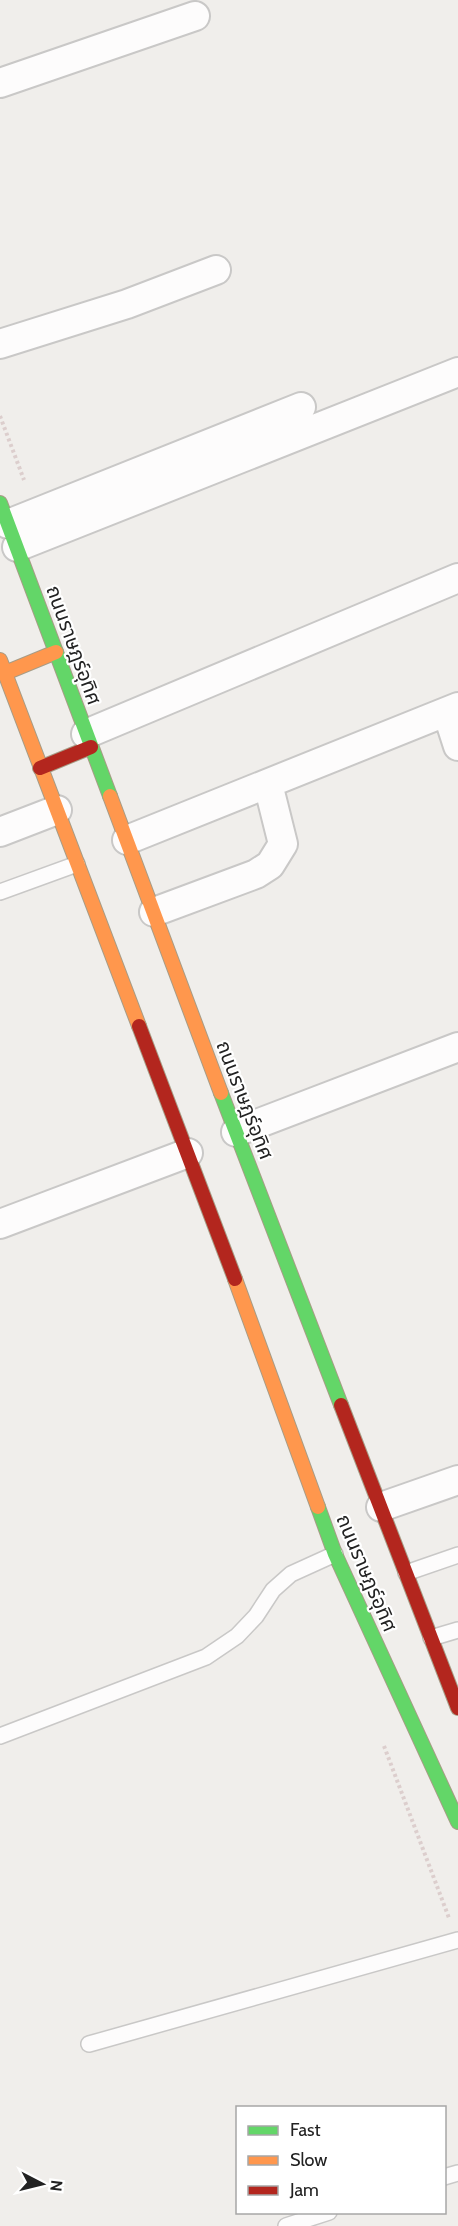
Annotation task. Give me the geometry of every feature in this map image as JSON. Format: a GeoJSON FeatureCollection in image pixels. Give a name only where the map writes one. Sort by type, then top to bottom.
{"type":"FeatureCollection","features":[{"type":"Feature","properties":{"kind":"main road","name":"ถนนราษฎร์อุทิศ"},"geometry":{"type":"LineString","coordinates":[[8,525],[236,1132],[458,1708]]}},
{"type":"Feature","properties":{"kind":"main road"},"geometry":{"type":"LineString","coordinates":[[2,667],[56,652]]}},
{"type":"Feature","properties":{"kind":"main road","name":"ถนนราษฎร์อุทิศ"},"geometry":{"type":"LineString","coordinates":[[2,667],[188,1153],[335,1554],[458,1822]]}},
{"type":"Feature","properties":{"kind":"main road"},"geometry":{"type":"LineString","coordinates":[[40,768],[89,741]]}},
{"type":"Feature","properties":{"kind":"street"},"geometry":{"type":"LineString","coordinates":[[0,83],[195,16]]}},
{"type":"Feature","properties":{"kind":"street"},"geometry":{"type":"LineString","coordinates":[[0,344],[127,304],[216,270]]}},
{"type":"Feature","properties":{"kind":"street"},"geometry":{"type":"LineString","coordinates":[[8,525],[458,372]]}},
{"type":"Feature","properties":{"kind":"street"},"geometry":{"type":"LineString","coordinates":[[8,525],[301,407]]}},
{"type":"Feature","properties":{"kind":"street"},"geometry":{"type":"LineString","coordinates":[[89,741],[458,578]]}},
{"type":"Feature","properties":{"kind":"street"},"geometry":{"type":"LineString","coordinates":[[127,840],[453,710],[458,746]]}},
{"type":"Feature","properties":{"kind":"street"},"geometry":{"type":"LineString","coordinates":[[154,912],[256,874],[270,865],[278,856],[283,844],[268,784]]}},
{"type":"Feature","properties":{"kind":"street"},"geometry":{"type":"LineString","coordinates":[[0,832],[57,810]]}},
{"type":"Feature","properties":{"kind":"street"},"geometry":{"type":"LineString","coordinates":[[236,1132],[458,1047]]}},
{"type":"Feature","properties":{"kind":"street"},"geometry":{"type":"LineString","coordinates":[[0,1224],[188,1153]]}},
{"type":"Feature","properties":{"kind":"street"},"geometry":{"type":"LineString","coordinates":[[381,1507],[458,1480]]}},
{"type":"Feature","properties":{"kind":"lane"},"geometry":{"type":"LineString","coordinates":[[0,892],[77,864]]}},
{"type":"Feature","properties":{"kind":"lane"},"geometry":{"type":"LineString","coordinates":[[0,1736],[206,1657],[237,1636],[256,1616],[273,1590],[291,1575],[335,1554]]}},
{"type":"Feature","properties":{"kind":"lane"},"geometry":{"type":"LineString","coordinates":[[406,1573],[458,1555]]}},
{"type":"Feature","properties":{"kind":"lane"},"geometry":{"type":"LineString","coordinates":[[431,1638],[458,1630]]}},
{"type":"Feature","properties":{"kind":"lane"},"geometry":{"type":"LineString","coordinates":[[89,2044],[458,1940]]}},
{"type":"Feature","properties":{"kind":"lane"},"geometry":{"type":"LineString","coordinates":[[286,2226],[323,2214]]}},
{"type":"Feature","properties":{"kind":"traffic: fast"},"geometry":{"type":"LineString","coordinates":[[0,503],[110,796]]}},
{"type":"Feature","properties":{"kind":"traffic: fast"},"geometry":{"type":"LineString","coordinates":[[221,1093],[341,1405]]}},
{"type":"Feature","properties":{"kind":"traffic: fast"},"geometry":{"type":"LineString","coordinates":[[318,1507],[335,1554],[458,1822]]}},
{"type":"Feature","properties":{"kind":"traffic: slow"},"geometry":{"type":"LineString","coordinates":[[5,673],[56,652]]}},
{"type":"Feature","properties":{"kind":"traffic: slow"},"geometry":{"type":"LineString","coordinates":[[0,660],[139,1026]]}},
{"type":"Feature","properties":{"kind":"traffic: slow"},"geometry":{"type":"LineString","coordinates":[[110,796],[221,1093]]}},
{"type":"Feature","properties":{"kind":"traffic: slow"},"geometry":{"type":"LineString","coordinates":[[235,1279],[318,1507]]}},
{"type":"Feature","properties":{"kind":"traffic: jam"},"geometry":{"type":"LineString","coordinates":[[40,768],[91,747]]}},
{"type":"Feature","properties":{"kind":"traffic: jam"},"geometry":{"type":"LineString","coordinates":[[139,1026],[235,1279]]}},
{"type":"Feature","properties":{"kind":"traffic: jam"},"geometry":{"type":"LineString","coordinates":[[341,1405],[458,1708]]}}]}
